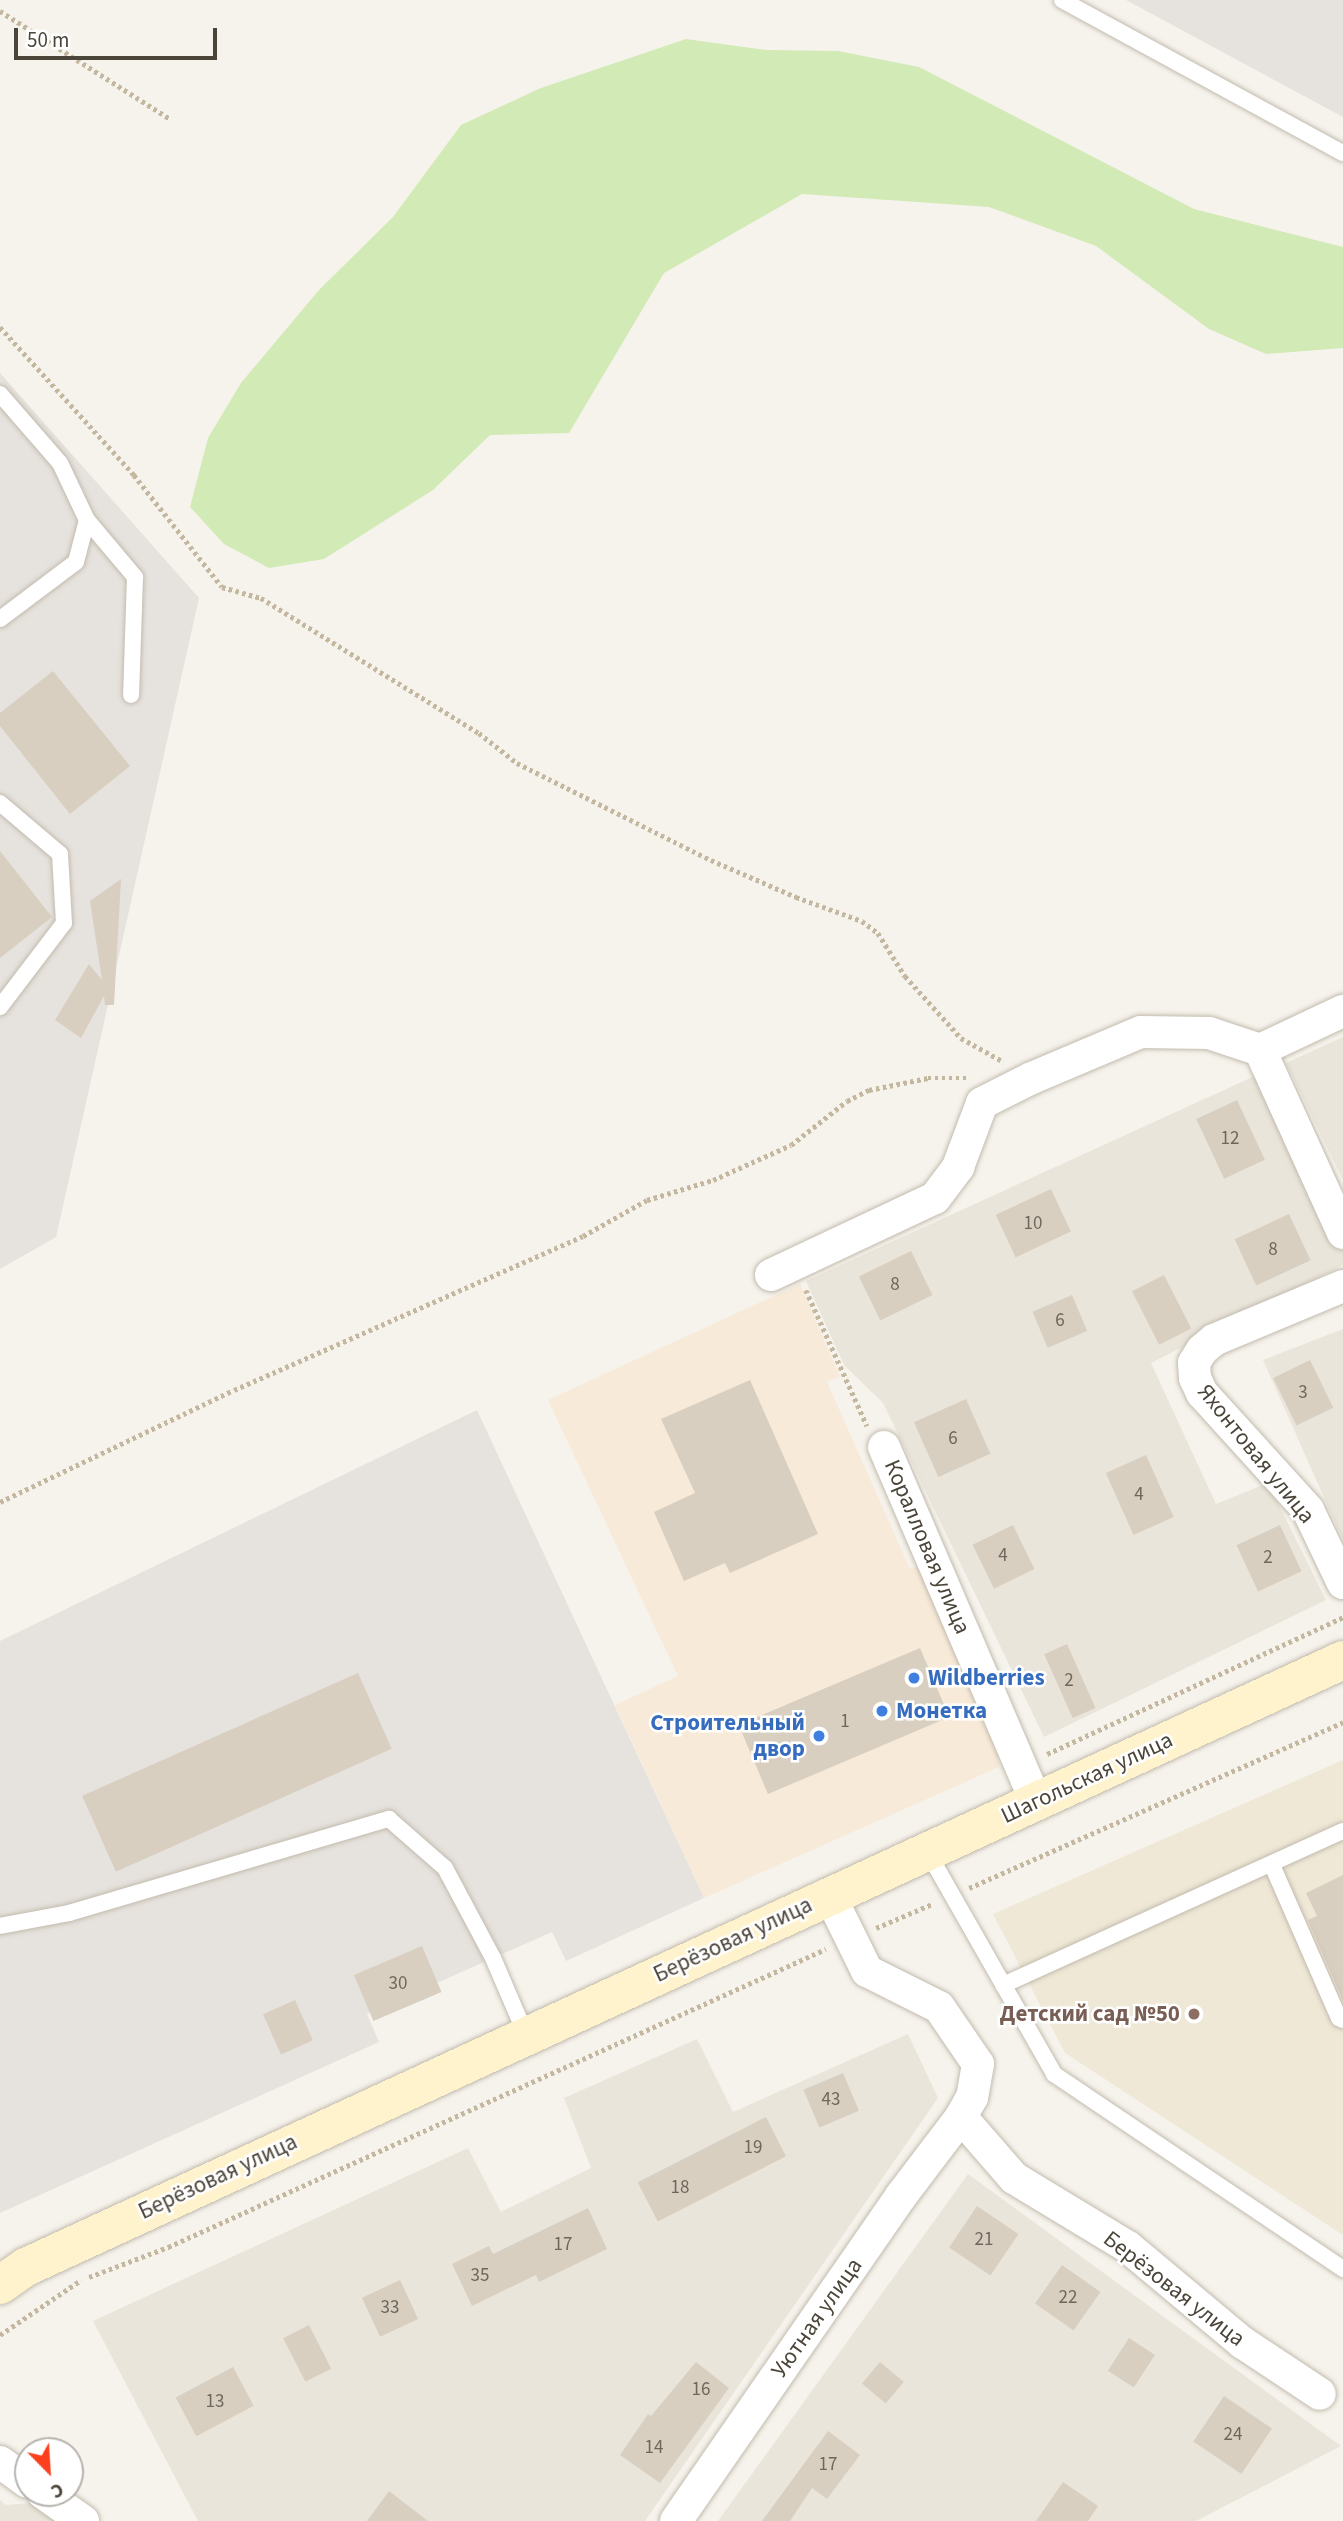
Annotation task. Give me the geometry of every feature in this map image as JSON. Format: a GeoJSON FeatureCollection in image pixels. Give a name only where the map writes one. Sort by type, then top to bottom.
{"type":"FeatureCollection","features":[{"type":"Feature","properties":{"kind":"main road","name":"Шагольская улица"},"geometry":{"type":"LineString","coordinates":[[830,1896],[1343,1660]]}},
{"type":"Feature","properties":{"kind":"main road","name":"Берёзовая улица"},"geometry":{"type":"LineString","coordinates":[[0,2285],[26,2267],[830,1896]]}},
{"type":"Feature","properties":{"kind":"street"},"geometry":{"type":"LineString","coordinates":[[783,1269],[936,1198],[958,1167],[982,1102],[1032,1078],[1141,1032],[1209,1033],[1260,1050],[1343,1011]]}},
{"type":"Feature","properties":{"kind":"street"},"geometry":{"type":"LineString","coordinates":[[1260,1050],[1343,1233]]}},
{"type":"Feature","properties":{"kind":"street","name":"Яхонтовая улица"},"geometry":{"type":"LineString","coordinates":[[1343,1286],[1214,1340],[1202,1350],[1194,1363],[1195,1378],[1202,1393],[1308,1510],[1343,1583]]}},
{"type":"Feature","properties":{"kind":"street","name":"Коралловая улица"},"geometry":{"type":"LineString","coordinates":[[884,1447],[1036,1801]]}},
{"type":"Feature","properties":{"kind":"street","name":"Берёзовая улица"},"geometry":{"type":"LineString","coordinates":[[830,1896],[867,1971],[939,2007],[978,2064],[972,2097],[961,2117],[1014,2178],[1128,2247],[1243,2343],[1320,2394]]}},
{"type":"Feature","properties":{"kind":"street","name":"Уютная улица"},"geometry":{"type":"LineString","coordinates":[[676,2521],[901,2196],[961,2117]]}},
{"type":"Feature","properties":{"kind":"street"},"geometry":{"type":"LineString","coordinates":[[63,2507],[83,2521]]}},
{"type":"Feature","properties":{"kind":"lane"},"geometry":{"type":"LineString","coordinates":[[1062,0],[1343,153]]}},
{"type":"Feature","properties":{"kind":"lane"},"geometry":{"type":"LineString","coordinates":[[0,394],[60,463],[87,520],[135,577],[131,695]]}},
{"type":"Feature","properties":{"kind":"lane"},"geometry":{"type":"LineString","coordinates":[[0,619],[76,562],[87,520]]}},
{"type":"Feature","properties":{"kind":"lane"},"geometry":{"type":"LineString","coordinates":[[0,803],[60,854],[64,923],[0,1007]]}},
{"type":"Feature","properties":{"kind":"lane"},"geometry":{"type":"LineString","coordinates":[[0,1926],[69,1913],[389,1819],[445,1868],[493,1958],[527,2035]]}},
{"type":"Feature","properties":{"kind":"lane"},"geometry":{"type":"LineString","coordinates":[[1003,1985],[1343,1831]]}},
{"type":"Feature","properties":{"kind":"lane"},"geometry":{"type":"LineString","coordinates":[[927,1851],[1054,2074],[1343,2270]]}},
{"type":"Feature","properties":{"kind":"lane"},"geometry":{"type":"LineString","coordinates":[[1272,1865],[1339,2018],[1343,2020]]}},
{"type":"Feature","properties":{"kind":"path"},"geometry":{"type":"LineString","coordinates":[[0,11],[170,120]]}},
{"type":"Feature","properties":{"kind":"path"},"geometry":{"type":"LineString","coordinates":[[0,327],[134,475],[222,587],[261,598],[479,733],[517,763],[711,860],[796,897],[862,921],[878,933],[905,976],[961,1038],[1032,1078]]}},
{"type":"Feature","properties":{"kind":"path"},"geometry":{"type":"LineString","coordinates":[[0,1502],[234,1390],[583,1236],[647,1200],[713,1180],[791,1144],[847,1101],[869,1090],[928,1078],[980,1078]]}},
{"type":"Feature","properties":{"kind":"path"},"geometry":{"type":"LineString","coordinates":[[783,1269],[867,1427],[884,1447]]}},
{"type":"Feature","properties":{"kind":"path"},"geometry":{"type":"LineString","coordinates":[[1021,1766],[1343,1617]]}},
{"type":"Feature","properties":{"kind":"path"},"geometry":{"type":"LineString","coordinates":[[0,2335],[81,2280],[168,2247],[851,1938],[1343,1722]]}},
{"type":"Feature","properties":{"kind":"shaded area"},"geometry":{"type":"Polygon","coordinates":[[[1126,0],[1343,0],[1343,117],[1126,0]]]}},
{"type":"Feature","properties":{"kind":"shaded area"},"geometry":{"type":"Polygon","coordinates":[[[0,373],[199,598],[56,1237],[0,1269],[0,373]]]}},
{"type":"Feature","properties":{"kind":"shaded area"},"geometry":{"type":"Polygon","coordinates":[[[1343,1037],[1343,1180],[1286,1063],[1343,1037]]]}},
{"type":"Feature","properties":{"kind":"shaded area"},"geometry":{"type":"Polygon","coordinates":[[[1259,1074],[1343,1248],[1343,1265],[1151,1363],[1216,1504],[1268,1483],[1326,1600],[1044,1737],[883,1403],[844,1365],[806,1281],[1259,1074]]]}},
{"type":"Feature","properties":{"kind":"shaded area"},"geometry":{"type":"Polygon","coordinates":[[[800,1284],[840,1376],[827,1382],[910,1569],[926,1564],[994,1719],[999,1767],[704,1898],[615,1705],[678,1676],[548,1400],[800,1284]]]}},
{"type":"Feature","properties":{"kind":"shaded area"},"geometry":{"type":"Polygon","coordinates":[[[1343,1329],[1343,1540],[1263,1360],[1343,1329]]]}},
{"type":"Feature","properties":{"kind":"shaded area"},"geometry":{"type":"Polygon","coordinates":[[[477,1410],[704,1898],[566,1961],[552,1932],[367,2014],[379,2042],[0,2213],[0,1641],[477,1410]]]}},
{"type":"Feature","properties":{"kind":"shaded area","name":"Детский сад №50"},"geometry":{"type":"Polygon","coordinates":[[[1343,1760],[1343,2235],[1065,2053],[993,1914],[1343,1760]]]}},
{"type":"Feature","properties":{"kind":"shaded area"},"geometry":{"type":"Polygon","coordinates":[[[908,2034],[938,2098],[645,2521],[198,2521],[93,2321],[468,2148],[501,2212],[591,2168],[564,2098],[697,2039],[733,2112],[908,2034]]]}},
{"type":"Feature","properties":{"kind":"shaded area"},"geometry":{"type":"Polygon","coordinates":[[[968,2174],[1341,2446],[1196,2521],[718,2521],[968,2174]]]}},
{"type":"Feature","properties":{"kind":"shaded area"},"geometry":{"type":"Polygon","coordinates":[[[0,2500],[6,2505],[14,2504],[14,2507],[51,2507],[70,2521],[0,2521],[0,2500]]]}},
{"type":"Feature","properties":{"kind":"green space"},"geometry":{"type":"Polygon","coordinates":[[[686,39],[766,50],[838,51],[919,67],[1194,209],[1343,247],[1343,348],[1266,354],[1209,329],[1096,246],[989,207],[802,194],[664,273],[569,433],[490,435],[433,490],[324,559],[269,568],[224,544],[190,507],[208,438],[241,383],[319,290],[393,217],[461,125],[541,88],[686,39]]]}},
{"type":"Feature","properties":{"kind":"building"},"geometry":{"type":"Polygon","coordinates":[[[53,671],[130,766],[70,814],[0,726],[0,713],[53,671]]]}},
{"type":"Feature","properties":{"kind":"building"},"geometry":{"type":"Polygon","coordinates":[[[0,851],[52,917],[0,958],[0,851]]]}},
{"type":"Feature","properties":{"kind":"building"},"geometry":{"type":"Polygon","coordinates":[[[121,879],[114,1005],[105,1005],[104,996],[81,1038],[55,1020],[89,964],[102,980],[90,901],[121,879]]]}},
{"type":"Feature","properties":{"kind":"building"},"geometry":{"type":"Polygon","coordinates":[[[1237,1100],[1265,1160],[1224,1179],[1196,1119],[1237,1100]]]}},
{"type":"Feature","properties":{"kind":"building"},"geometry":{"type":"Polygon","coordinates":[[[1051,1189],[1071,1232],[1016,1257],[996,1215],[1051,1189]]]}},
{"type":"Feature","properties":{"kind":"building"},"geometry":{"type":"Polygon","coordinates":[[[1289,1214],[1311,1260],[1256,1286],[1235,1239],[1289,1214]]]}},
{"type":"Feature","properties":{"kind":"building"},"geometry":{"type":"Polygon","coordinates":[[[911,1251],[932,1295],[880,1320],[859,1276],[911,1251]]]}},
{"type":"Feature","properties":{"kind":"building"},"geometry":{"type":"Polygon","coordinates":[[[1164,1275],[1191,1328],[1159,1345],[1132,1291],[1164,1275]]]}},
{"type":"Feature","properties":{"kind":"building"},"geometry":{"type":"Polygon","coordinates":[[[1072,1295],[1087,1331],[1048,1348],[1032,1312],[1072,1295]]]}},
{"type":"Feature","properties":{"kind":"building"},"geometry":{"type":"Polygon","coordinates":[[[1310,1360],[1333,1408],[1296,1426],[1273,1378],[1310,1360]]]}},
{"type":"Feature","properties":{"kind":"building"},"geometry":{"type":"Polygon","coordinates":[[[750,1380],[818,1534],[730,1573],[725,1563],[684,1581],[654,1512],[695,1493],[661,1419],[750,1380]]]}},
{"type":"Feature","properties":{"kind":"building"},"geometry":{"type":"Polygon","coordinates":[[[966,1399],[990,1454],[938,1477],[914,1422],[966,1399]]]}},
{"type":"Feature","properties":{"kind":"building"},"geometry":{"type":"Polygon","coordinates":[[[1146,1455],[1174,1517],[1133,1535],[1106,1473],[1146,1455]]]}},
{"type":"Feature","properties":{"kind":"building"},"geometry":{"type":"Polygon","coordinates":[[[1013,1525],[1034,1569],[994,1589],[973,1545],[1013,1525]]]}},
{"type":"Feature","properties":{"kind":"building"},"geometry":{"type":"Polygon","coordinates":[[[1280,1525],[1302,1571],[1258,1592],[1236,1545],[1280,1525]]]}},
{"type":"Feature","properties":{"kind":"building"},"geometry":{"type":"Polygon","coordinates":[[[1067,1644],[1095,1708],[1073,1718],[1044,1654],[1067,1644]]]}},
{"type":"Feature","properties":{"kind":"building"},"geometry":{"type":"Polygon","coordinates":[[[920,1648],[949,1717],[768,1794],[739,1725],[920,1648]]]}},
{"type":"Feature","properties":{"kind":"building"},"geometry":{"type":"Polygon","coordinates":[[[358,1673],[392,1749],[116,1872],[82,1796],[358,1673]]]}},
{"type":"Feature","properties":{"kind":"building"},"geometry":{"type":"Polygon","coordinates":[[[1343,1875],[1343,2001],[1308,1920],[1317,1916],[1306,1893],[1343,1875]]]}},
{"type":"Feature","properties":{"kind":"building"},"geometry":{"type":"Polygon","coordinates":[[[422,1946],[442,1992],[373,2021],[354,1975],[422,1946]]]}},
{"type":"Feature","properties":{"kind":"building"},"geometry":{"type":"Polygon","coordinates":[[[295,2000],[313,2040],[281,2054],[263,2014],[295,2000]]]}},
{"type":"Feature","properties":{"kind":"building"},"geometry":{"type":"Polygon","coordinates":[[[843,2073],[859,2111],[819,2128],[803,2090],[843,2073]]]}},
{"type":"Feature","properties":{"kind":"building"},"geometry":{"type":"Polygon","coordinates":[[[766,2117],[786,2156],[658,2222],[638,2182],[766,2117]]]}},
{"type":"Feature","properties":{"kind":"building"},"geometry":{"type":"Polygon","coordinates":[[[977,2206],[1018,2234],[990,2275],[949,2247],[977,2206]]]}},
{"type":"Feature","properties":{"kind":"building"},"geometry":{"type":"Polygon","coordinates":[[[588,2208],[607,2249],[539,2282],[536,2275],[472,2306],[452,2264],[489,2246],[493,2254],[588,2208]]]}},
{"type":"Feature","properties":{"kind":"building"},"geometry":{"type":"Polygon","coordinates":[[[1062,2265],[1101,2292],[1074,2330],[1035,2304],[1062,2265]]]}},
{"type":"Feature","properties":{"kind":"building"},"geometry":{"type":"Polygon","coordinates":[[[400,2280],[418,2319],[380,2337],[362,2298],[400,2280]]]}},
{"type":"Feature","properties":{"kind":"building"},"geometry":{"type":"Polygon","coordinates":[[[309,2325],[331,2369],[305,2382],[283,2338],[309,2325]]]}},
{"type":"Feature","properties":{"kind":"building"},"geometry":{"type":"Polygon","coordinates":[[[1129,2338],[1155,2355],[1134,2388],[1108,2371],[1129,2338]]]}},
{"type":"Feature","properties":{"kind":"building"},"geometry":{"type":"Polygon","coordinates":[[[696,2362],[729,2388],[660,2483],[620,2455],[648,2414],[651,2416],[696,2362]]]}},
{"type":"Feature","properties":{"kind":"building"},"geometry":{"type":"Polygon","coordinates":[[[880,2362],[904,2382],[886,2403],[862,2383],[880,2362]]]}},
{"type":"Feature","properties":{"kind":"building"},"geometry":{"type":"Polygon","coordinates":[[[233,2367],[254,2406],[196,2436],[176,2398],[233,2367]]]}},
{"type":"Feature","properties":{"kind":"building"},"geometry":{"type":"Polygon","coordinates":[[[1224,2396],[1272,2428],[1241,2474],[1193,2442],[1224,2396]]]}},
{"type":"Feature","properties":{"kind":"building"},"geometry":{"type":"Polygon","coordinates":[[[828,2431],[860,2455],[827,2499],[812,2488],[790,2521],[762,2521],[828,2431]]]}},
{"type":"Feature","properties":{"kind":"building"},"geometry":{"type":"Polygon","coordinates":[[[1063,2482],[1098,2506],[1088,2521],[1036,2521],[1063,2482]]]}},
{"type":"Feature","properties":{"kind":"building"},"geometry":{"type":"Polygon","coordinates":[[[389,2491],[428,2521],[367,2521],[389,2491]]]}},
{"type":"Feature","properties":{"kind":"place","name":"Wildberries"},"geometry":{"type":"Point","coordinates":[914,1678]}},
{"type":"Feature","properties":{"kind":"place","name":"Монетка"},"geometry":{"type":"Point","coordinates":[882,1711]}},
{"type":"Feature","properties":{"kind":"place","name":"Строительный двор"},"geometry":{"type":"Point","coordinates":[819,1736]}},
{"type":"Feature","properties":{"kind":"place","name":"Детский сад №50"},"geometry":{"type":"Point","coordinates":[1194,2014]}}]}
